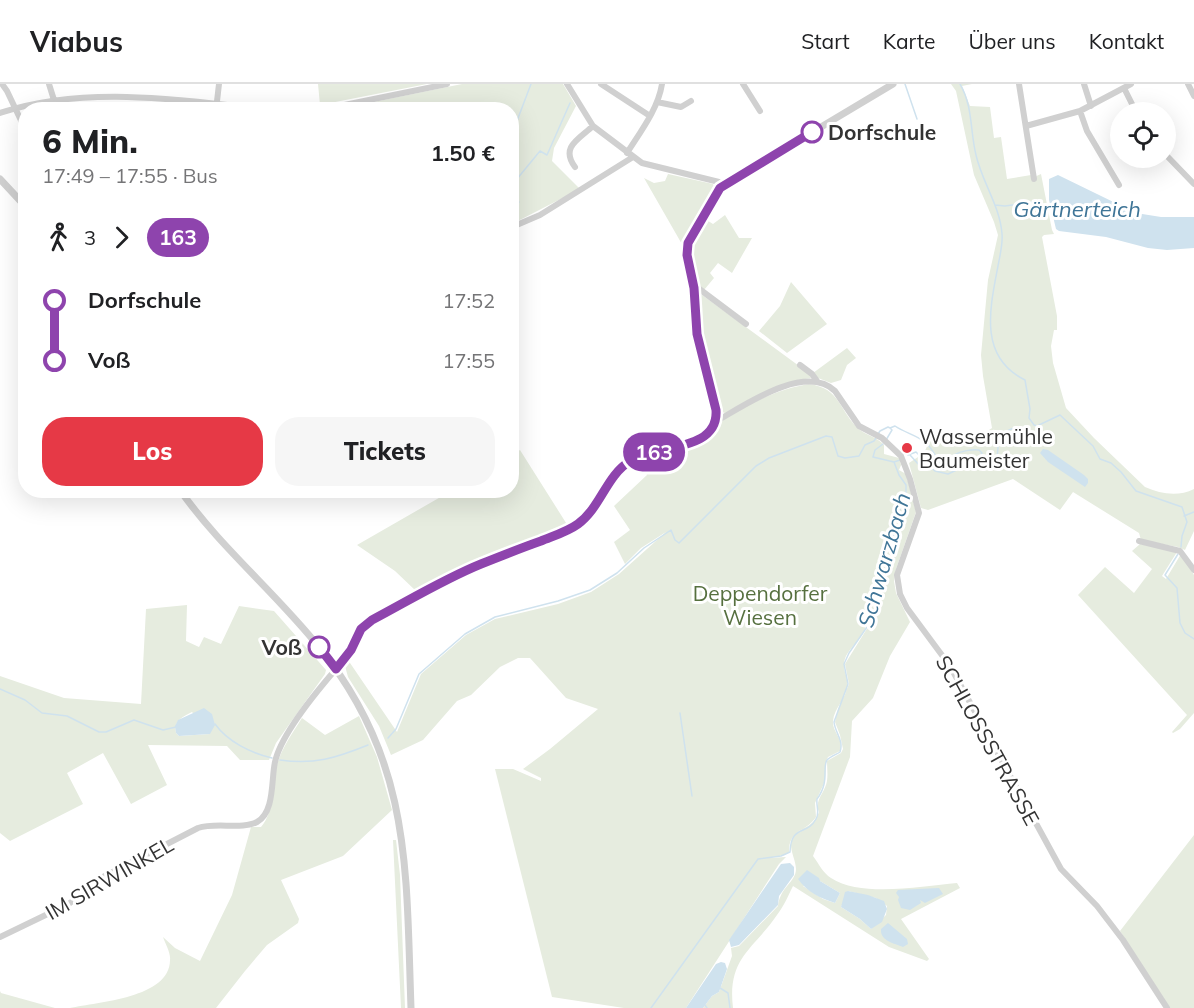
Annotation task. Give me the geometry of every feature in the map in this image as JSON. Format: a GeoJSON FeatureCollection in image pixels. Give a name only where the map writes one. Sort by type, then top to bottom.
{"type":"FeatureCollection","features":[{"type":"Feature","properties":{"kind":"street"},"geometry":{"type":"LineString","coordinates":[[2,84],[18,114]]}},
{"type":"Feature","properties":{"kind":"street"},"geometry":{"type":"LineString","coordinates":[[49,84],[54,100]]}},
{"type":"Feature","properties":{"kind":"street"},"geometry":{"type":"LineString","coordinates":[[217,102],[219,84]]}},
{"type":"Feature","properties":{"kind":"street"},"geometry":{"type":"LineString","coordinates":[[359,102],[447,84]]}},
{"type":"Feature","properties":{"kind":"street"},"geometry":{"type":"LineString","coordinates":[[567,84],[593,126],[630,155],[651,167],[724,185]]}},
{"type":"Feature","properties":{"kind":"street"},"geometry":{"type":"LineString","coordinates":[[600,84],[650,116]]}},
{"type":"Feature","properties":{"kind":"street"},"geometry":{"type":"LineString","coordinates":[[519,225],[540,215],[630,155],[657,102],[662,84]]}},
{"type":"Feature","properties":{"kind":"street"},"geometry":{"type":"LineString","coordinates":[[743,84],[760,111]]}},
{"type":"Feature","properties":{"kind":"street"},"geometry":{"type":"LineString","coordinates":[[336,669],[351,650],[361,629],[372,620],[478,565],[575,526],[593,509],[613,477],[630,462],[645,454],[695,442],[708,433],[716,418],[697,334],[694,288],[687,255],[688,243],[715,195],[724,185],[892,84]]}},
{"type":"Feature","properties":{"kind":"street"},"geometry":{"type":"LineString","coordinates":[[1019,84],[1034,179]]}},
{"type":"Feature","properties":{"kind":"street"},"geometry":{"type":"LineString","coordinates":[[1084,84],[1091,106]]}},
{"type":"Feature","properties":{"kind":"street"},"geometry":{"type":"LineString","coordinates":[[1026,126],[1080,111],[1131,84]]}},
{"type":"Feature","properties":{"kind":"street"},"geometry":{"type":"LineString","coordinates":[[1188,84],[1194,96]]}},
{"type":"Feature","properties":{"kind":"street"},"geometry":{"type":"LineString","coordinates":[[1124,88],[1131,102]]}},
{"type":"Feature","properties":{"kind":"street"},"geometry":{"type":"LineString","coordinates":[[44,102],[138,96],[185,102]]}},
{"type":"Feature","properties":{"kind":"street"},"geometry":{"type":"LineString","coordinates":[[657,102],[681,107],[691,101]]}},
{"type":"Feature","properties":{"kind":"street"},"geometry":{"type":"LineString","coordinates":[[0,113],[18,107]]}},
{"type":"Feature","properties":{"kind":"street"},"geometry":{"type":"LineString","coordinates":[[1080,111],[1087,132],[1119,185]]}},
{"type":"Feature","properties":{"kind":"street"},"geometry":{"type":"LineString","coordinates":[[575,167],[569,158],[570,147],[593,126]]}},
{"type":"Feature","properties":{"kind":"street"},"geometry":{"type":"LineString","coordinates":[[1176,165],[1194,184]]}},
{"type":"Feature","properties":{"kind":"street"},"geometry":{"type":"LineString","coordinates":[[0,179],[18,198]]}},
{"type":"Feature","properties":{"kind":"street"},"geometry":{"type":"LineString","coordinates":[[694,288],[698,288],[746,324]]}},
{"type":"Feature","properties":{"kind":"street","name":"SCHLOSSSTRASSE"},"geometry":{"type":"LineString","coordinates":[[800,365],[817,381],[830,386],[853,419],[887,442],[904,460],[919,513],[897,575],[900,594],[907,608],[950,666],[1045,844],[1061,869],[1087,894],[1110,923],[1167,1008]]}},
{"type":"Feature","properties":{"kind":"street"},"geometry":{"type":"LineString","coordinates":[[716,418],[722,418],[780,388],[817,381]]}},
{"type":"Feature","properties":{"kind":"street"},"geometry":{"type":"LineString","coordinates":[[186,498],[205,522],[319,646],[367,720],[386,765],[395,796],[404,853],[411,1008]]}},
{"type":"Feature","properties":{"kind":"street"},"geometry":{"type":"LineString","coordinates":[[1139,541],[1180,551],[1194,570]]}},
{"type":"Feature","properties":{"kind":"street","name":"IM SIRWINKEL"},"geometry":{"type":"LineString","coordinates":[[0,937],[70,903],[101,878],[198,828],[210,825],[249,825],[263,818],[268,807],[275,762],[282,744],[336,669]]}},
{"type":"Feature","properties":{"kind":"green space"},"geometry":{"type":"Polygon","coordinates":[[[318,84],[427,84],[335,102],[320,102],[318,84]]]}},
{"type":"Feature","properties":{"kind":"green space"},"geometry":{"type":"Polygon","coordinates":[[[462,84],[563,84],[576,106],[554,148],[552,161],[580,189],[519,220],[519,102],[374,102],[462,84]]]}},
{"type":"Feature","properties":{"kind":"green space"},"geometry":{"type":"Polygon","coordinates":[[[951,84],[972,84],[962,86],[970,106],[990,107],[994,138],[1001,137],[1007,179],[1031,175],[1032,178],[1041,174],[1054,234],[1042,237],[1057,316],[1057,330],[1054,330],[1051,346],[1053,363],[1066,408],[1145,487],[1170,494],[1194,489],[1194,531],[1185,550],[1141,540],[1139,533],[1073,492],[1060,510],[1013,479],[928,510],[921,508],[909,463],[924,453],[930,440],[947,444],[962,443],[992,428],[981,355],[988,280],[998,235],[974,175],[956,91],[951,84]]]}},
{"type":"Feature","properties":{"kind":"green space"},"geometry":{"type":"Polygon","coordinates":[[[668,174],[713,184],[715,188],[683,246],[644,178],[654,183],[665,181],[668,174]]]}},
{"type":"Feature","properties":{"kind":"green space"},"geometry":{"type":"Polygon","coordinates":[[[725,215],[739,238],[752,238],[732,273],[718,263],[710,273],[714,278],[704,290],[699,285],[689,249],[705,219],[713,224],[725,215]]]}},
{"type":"Feature","properties":{"kind":"green space"},"geometry":{"type":"Polygon","coordinates":[[[791,282],[827,324],[787,353],[759,331],[780,306],[791,282]]]}},
{"type":"Feature","properties":{"kind":"green space"},"geometry":{"type":"Polygon","coordinates":[[[698,292],[810,374],[811,378],[725,413],[719,411],[699,337],[696,293],[698,292]]]}},
{"type":"Feature","properties":{"kind":"green space"},"geometry":{"type":"Polygon","coordinates":[[[847,348],[856,358],[847,365],[841,380],[831,383],[818,378],[813,373],[847,348]]]}},
{"type":"Feature","properties":{"kind":"green space","name":"Deppendorfer Wiesen"},"geometry":{"type":"Polygon","coordinates":[[[809,384],[820,386],[834,396],[860,430],[884,445],[884,454],[899,458],[901,465],[899,470],[906,474],[916,512],[894,581],[896,593],[910,622],[890,656],[873,698],[852,721],[850,757],[813,856],[831,878],[859,888],[892,889],[957,883],[960,888],[901,919],[929,959],[927,961],[889,947],[793,886],[779,912],[738,966],[732,991],[733,1008],[703,1008],[712,996],[719,992],[732,956],[731,948],[739,946],[778,906],[779,899],[795,874],[796,865],[791,842],[789,852],[785,855],[768,858],[786,857],[779,864],[686,1008],[624,1008],[552,997],[495,769],[513,769],[541,781],[541,778],[523,769],[598,709],[566,698],[530,658],[518,658],[500,667],[471,695],[457,701],[423,740],[391,755],[379,726],[348,677],[345,666],[348,660],[397,732],[421,674],[466,635],[495,619],[558,604],[591,592],[619,574],[666,532],[641,548],[625,564],[614,542],[630,530],[614,506],[647,475],[640,461],[702,442],[718,424],[740,409],[763,398],[798,386],[809,384]],[[878,571],[867,602],[865,629],[844,661],[846,690],[849,684],[845,664],[868,627],[867,609],[878,571]],[[841,701],[835,712],[833,725],[841,747],[840,751],[828,757],[826,761],[825,781],[815,803],[816,817],[803,829],[814,822],[819,812],[819,800],[827,781],[827,761],[841,753],[843,749],[835,722],[841,701]],[[820,881],[803,886],[823,899],[835,903],[840,893],[820,881]],[[848,891],[841,907],[871,929],[886,915],[887,906],[876,898],[848,891]]]}},
{"type":"Feature","properties":{"kind":"green space"},"geometry":{"type":"Polygon","coordinates":[[[519,451],[568,526],[479,560],[416,591],[395,571],[357,545],[439,498],[519,498],[519,451]]]}},
{"type":"Feature","properties":{"kind":"green space"},"geometry":{"type":"Polygon","coordinates":[[[1140,544],[1177,552],[1162,576],[1166,579],[1181,554],[1194,575],[1194,713],[1180,729],[1173,733],[1187,715],[1078,595],[1105,567],[1134,593],[1152,569],[1132,551],[1140,544]]]}},
{"type":"Feature","properties":{"kind":"green space"},"geometry":{"type":"Polygon","coordinates":[[[187,605],[186,641],[199,647],[204,637],[221,644],[239,606],[274,611],[326,670],[325,674],[276,743],[269,760],[240,760],[227,746],[148,745],[167,785],[131,804],[103,753],[67,773],[83,804],[10,841],[0,833],[0,676],[64,698],[141,704],[146,609],[187,605]],[[192,712],[176,725],[176,733],[179,736],[210,734],[192,712]]]}},
{"type":"Feature","properties":{"kind":"green space"},"geometry":{"type":"Polygon","coordinates":[[[359,716],[377,757],[392,810],[343,856],[281,880],[299,919],[298,923],[267,945],[216,1008],[70,1008],[130,996],[158,983],[167,973],[170,960],[163,937],[175,948],[200,961],[232,895],[251,827],[261,827],[269,814],[274,776],[280,755],[302,718],[325,735],[359,716]]]}},
{"type":"Feature","properties":{"kind":"green space"},"geometry":{"type":"Polygon","coordinates":[[[1194,835],[1194,1008],[1170,1008],[1120,931],[1194,835]]]}},
{"type":"Feature","properties":{"kind":"green space"},"geometry":{"type":"Polygon","coordinates":[[[393,840],[396,840],[400,875],[405,1008],[401,1008],[393,840]]]}},
{"type":"Feature","properties":{"kind":"green space"},"geometry":{"type":"Polygon","coordinates":[[[0,991],[1,993],[55,1008],[0,1008],[0,991]]]}},
{"type":"Feature","properties":{"kind":"water","name":"Gärtnerteich"},"geometry":{"type":"Polygon","coordinates":[[[1058,175],[1136,213],[1161,217],[1194,217],[1194,248],[1167,250],[1148,248],[1106,237],[1059,231],[1056,229],[1049,200],[1049,179],[1058,175]]]}},
{"type":"Feature","properties":{"kind":"water"},"geometry":{"type":"Polygon","coordinates":[[[1043,449],[1048,450],[1084,475],[1088,479],[1085,487],[1048,462],[1040,453],[1043,449]]]}},
{"type":"Feature","properties":{"kind":"water"},"geometry":{"type":"Polygon","coordinates":[[[204,708],[212,714],[215,725],[210,734],[179,736],[176,733],[175,726],[178,720],[204,708]]]}},
{"type":"Feature","properties":{"kind":"water"},"geometry":{"type":"Polygon","coordinates":[[[790,863],[794,867],[794,875],[779,896],[778,905],[739,945],[731,947],[729,940],[781,864],[790,863]]]}},
{"type":"Feature","properties":{"kind":"water"},"geometry":{"type":"Polygon","coordinates":[[[807,870],[840,893],[835,903],[805,888],[798,879],[807,870]]]}},
{"type":"Feature","properties":{"kind":"water"},"geometry":{"type":"Polygon","coordinates":[[[939,888],[943,894],[925,903],[920,900],[921,903],[910,910],[901,908],[896,893],[898,890],[939,888]]]}},
{"type":"Feature","properties":{"kind":"water"},"geometry":{"type":"Polygon","coordinates":[[[845,892],[884,901],[887,909],[882,922],[871,929],[841,907],[845,892]]]}},
{"type":"Feature","properties":{"kind":"water"},"geometry":{"type":"Polygon","coordinates":[[[888,923],[907,939],[908,944],[903,947],[885,939],[881,929],[888,923]]]}},
{"type":"Feature","properties":{"kind":"water"},"geometry":{"type":"Polygon","coordinates":[[[725,963],[727,969],[719,992],[712,996],[703,1008],[686,1008],[716,964],[725,963]]]}},
{"type":"Feature","properties":{"kind":"waterway"},"geometry":{"type":"LineString","coordinates":[[519,116],[531,84]]}},
{"type":"Feature","properties":{"kind":"waterway"},"geometry":{"type":"LineString","coordinates":[[905,84],[917,119]]}},
{"type":"Feature","properties":{"kind":"waterway","name":"Schwarzbach"},"geometry":{"type":"LineString","coordinates":[[908,455],[916,452],[935,471],[948,474],[974,462],[981,465],[993,463],[997,458],[1000,439],[1005,433],[1018,428],[1033,437],[1038,426],[1034,425],[1029,418],[1030,409],[1025,380],[1010,370],[1000,358],[994,345],[991,314],[1002,246],[1001,224],[979,165],[967,101],[960,84]]}},
{"type":"Feature","properties":{"kind":"waterway"},"geometry":{"type":"LineString","coordinates":[[519,176],[540,151],[547,155],[570,103]]}},
{"type":"Feature","properties":{"kind":"waterway"},"geometry":{"type":"LineString","coordinates":[[995,205],[1033,202]]}},
{"type":"Feature","properties":{"kind":"waterway"},"geometry":{"type":"LineString","coordinates":[[1039,425],[1060,415],[1093,446],[1100,459],[1111,463],[1136,491],[1182,507],[1187,522],[1181,547]]}},
{"type":"Feature","properties":{"kind":"waterway"},"geometry":{"type":"LineString","coordinates":[[878,434],[888,427],[895,426],[926,443],[941,463],[960,452],[979,450],[982,453],[978,463]]}},
{"type":"Feature","properties":{"kind":"waterway"},"geometry":{"type":"LineString","coordinates":[[886,440],[891,429]]}},
{"type":"Feature","properties":{"kind":"waterway"},"geometry":{"type":"LineString","coordinates":[[388,738],[396,729],[419,674],[465,634],[495,617],[558,601],[590,590],[617,573],[644,548],[671,530],[675,540],[679,543],[756,466],[769,458],[826,436],[832,437],[838,456],[845,458],[859,456],[865,445],[876,438]]}},
{"type":"Feature","properties":{"kind":"waterway"},"geometry":{"type":"LineString","coordinates":[[883,444],[875,450],[873,457],[894,462]]}},
{"type":"Feature","properties":{"kind":"waterway","name":"Schwarzbach"},"geometry":{"type":"LineString","coordinates":[[910,455],[920,466],[928,463]]}},
{"type":"Feature","properties":{"kind":"waterway","name":"Schwarzbach"},"geometry":{"type":"LineString","coordinates":[[651,1008],[758,859],[781,856],[790,852],[793,837],[812,824],[817,817],[817,799],[825,781],[827,760],[840,752],[841,748],[834,722],[848,684],[844,664],[867,627],[866,606],[894,533],[895,520],[906,496],[906,485],[894,462],[900,460]]}},
{"type":"Feature","properties":{"kind":"waterway"},"geometry":{"type":"LineString","coordinates":[[1184,516],[1194,512]]}},
{"type":"Feature","properties":{"kind":"waterway"},"geometry":{"type":"LineString","coordinates":[[1178,554],[1165,575],[1177,588],[1180,623],[1185,633],[1194,639]]}},
{"type":"Feature","properties":{"kind":"waterway"},"geometry":{"type":"LineString","coordinates":[[0,689],[25,700],[42,713],[67,716],[99,732],[106,732],[134,720],[163,730],[176,727]]}},
{"type":"Feature","properties":{"kind":"waterway"},"geometry":{"type":"LineString","coordinates":[[680,713],[692,796]]}},
{"type":"Feature","properties":{"kind":"waterway"},"geometry":{"type":"LineString","coordinates":[[215,724],[240,746],[272,758]]}},
{"type":"Feature","properties":{"kind":"waterway"},"geometry":{"type":"LineString","coordinates":[[280,760],[314,761],[346,754],[368,745]]}},
{"type":"Feature","properties":{"kind":"waterway"},"geometry":{"type":"LineString","coordinates":[[720,988],[728,993],[730,1008]]}},
{"type":"Feature","properties":{"kind":"bus line","name":"163"},"geometry":{"type":"LineString","coordinates":[[319,647],[336,669],[351,650],[361,629],[372,620],[478,565],[575,526],[593,509],[613,477],[630,462],[645,454],[689,445],[708,433],[716,418],[716,410],[697,334],[694,288],[687,255],[688,243],[720,188],[812,132]]}},
{"type":"Feature","properties":{"kind":"place","name":"Dorfschule"},"geometry":{"type":"Point","coordinates":[812,132]}},
{"type":"Feature","properties":{"kind":"place","name":"Wassermühle Baumeister"},"geometry":{"type":"Point","coordinates":[907,448]}},
{"type":"Feature","properties":{"kind":"place","name":"Voß"},"geometry":{"type":"Point","coordinates":[319,647]}}]}
